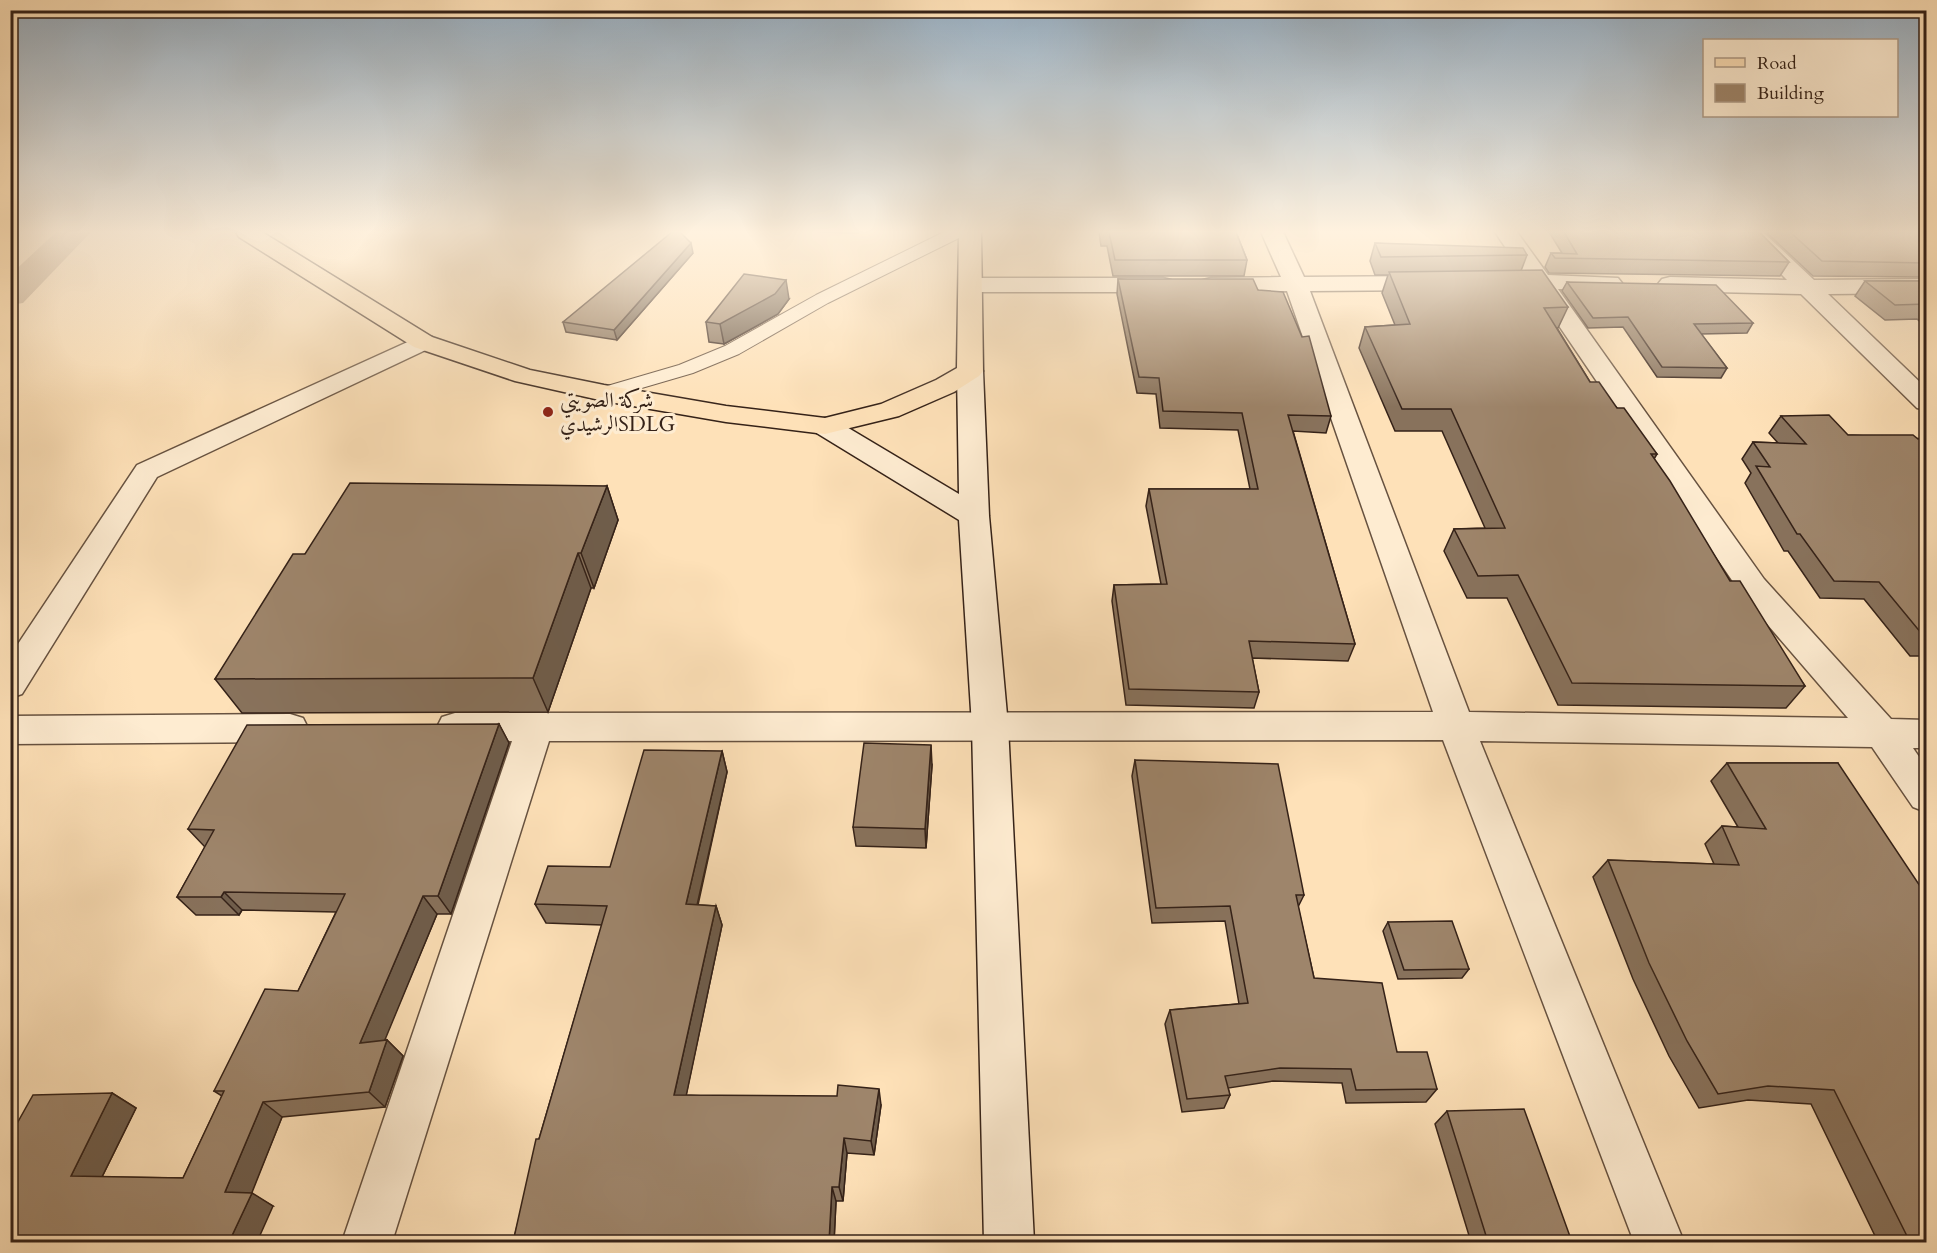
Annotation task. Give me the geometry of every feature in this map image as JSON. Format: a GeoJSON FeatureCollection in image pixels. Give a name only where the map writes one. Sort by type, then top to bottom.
{"type":"FeatureCollection","features":[{"type":"Feature","properties":{"kind":"main road"},"geometry":{"type":"LineString","coordinates":[[341,290],[423,342],[524,376],[604,393],[726,414],[825,426],[890,410],[945,386],[970,372],[972,290]]}},
{"type":"Feature","properties":{"kind":"street"},"geometry":{"type":"LineString","coordinates":[[1298,290],[1456,726],[1659,1242]]}},
{"type":"Feature","properties":{"kind":"street"},"geometry":{"type":"LineString","coordinates":[[1548,290],[1753,586],[1883,734],[1926,796]]}},
{"type":"Feature","properties":{"kind":"street"},"geometry":{"type":"LineString","coordinates":[[1812,290],[1926,402]]}},
{"type":"Feature","properties":{"kind":"street"},"geometry":{"type":"LineString","coordinates":[[10,685],[147,471],[423,342]]}},
{"type":"Feature","properties":{"kind":"street"},"geometry":{"type":"LineString","coordinates":[[970,372],[974,516],[990,726],[1009,1242]]}},
{"type":"Feature","properties":{"kind":"street"},"geometry":{"type":"LineString","coordinates":[[825,426],[974,516]]}},
{"type":"Feature","properties":{"kind":"street"},"geometry":{"type":"LineString","coordinates":[[427,727],[1456,726],[1926,734]]}},
{"type":"Feature","properties":{"kind":"street"},"geometry":{"type":"LineString","coordinates":[[367,1242],[535,727]]}},
{"type":"Feature","properties":{"kind":"street"},"geometry":{"type":"LineString","coordinates":[[10,730],[320,728]]}},
{"type":"Feature","properties":{"kind":"lane"},"geometry":{"type":"LineString","coordinates":[[604,393],[686,369],[732,350],[839,290]]}},
{"type":"Feature","properties":{"kind":"building"},"geometry":{"type":"Polygon","coordinates":[[[601,290],[649,290],[614,330],[563,322],[601,290]]]}},
{"type":"Feature","properties":{"kind":"building"},"geometry":{"type":"Polygon","coordinates":[[[731,290],[778,290],[720,324],[706,322],[731,290]]]}},
{"type":"Feature","properties":{"kind":"building"},"geometry":{"type":"Polygon","coordinates":[[[1120,290],[1283,292],[1302,337],[1309,336],[1331,416],[1288,415],[1355,644],[1249,641],[1259,692],[1129,689],[1114,585],[1167,584],[1149,489],[1258,489],[1242,413],[1163,411],[1159,378],[1139,377],[1120,290]]]}},
{"type":"Feature","properties":{"kind":"building"},"geometry":{"type":"Polygon","coordinates":[[[1396,290],[1556,290],[1568,307],[1544,308],[1590,382],[1599,382],[1617,408],[1624,408],[1657,454],[1651,454],[1670,481],[1730,581],[1740,581],[1805,686],[1572,683],[1518,575],[1478,576],[1454,529],[1505,528],[1451,409],[1402,409],[1365,327],[1410,324],[1396,290]]]}},
{"type":"Feature","properties":{"kind":"building"},"geometry":{"type":"Polygon","coordinates":[[[1573,290],[1721,290],[1753,323],[1694,324],[1727,368],[1662,367],[1628,317],[1593,318],[1573,290]]]}},
{"type":"Feature","properties":{"kind":"building"},"geometry":{"type":"Polygon","coordinates":[[[1877,290],[1926,290],[1926,304],[1895,305],[1877,290]]]}},
{"type":"Feature","properties":{"kind":"building"},"geometry":{"type":"Polygon","coordinates":[[[1829,415],[1848,435],[1913,435],[1918,439],[1926,439],[1926,639],[1879,582],[1834,581],[1800,534],[1797,534],[1756,466],[1770,467],[1753,442],[1806,444],[1781,416],[1829,415]]]}},
{"type":"Feature","properties":{"kind":"building"},"geometry":{"type":"Polygon","coordinates":[[[350,483],[607,486],[581,553],[578,553],[533,678],[215,679],[293,554],[305,554],[350,483]]]}},
{"type":"Feature","properties":{"kind":"building"},"geometry":{"type":"Polygon","coordinates":[[[499,724],[438,896],[423,896],[360,1043],[387,1040],[369,1092],[263,1102],[225,1192],[252,1193],[229,1242],[10,1242],[10,1136],[33,1095],[112,1093],[71,1176],[183,1178],[224,1091],[214,1091],[265,989],[298,991],[345,894],[224,892],[221,897],[177,897],[214,830],[188,829],[247,725],[499,724]]]}},
{"type":"Feature","properties":{"kind":"building"},"geometry":{"type":"Polygon","coordinates":[[[864,743],[931,745],[925,829],[853,827],[864,743]]]}},
{"type":"Feature","properties":{"kind":"building"},"geometry":{"type":"Polygon","coordinates":[[[644,750],[722,751],[686,904],[716,906],[674,1095],[837,1096],[838,1085],[879,1089],[871,1141],[844,1138],[839,1187],[832,1187],[829,1242],[513,1242],[536,1139],[539,1139],[607,906],[535,904],[548,866],[610,867],[644,750]]]}},
{"type":"Feature","properties":{"kind":"building"},"geometry":{"type":"Polygon","coordinates":[[[1135,760],[1278,764],[1304,895],[1296,895],[1314,978],[1382,983],[1397,1052],[1427,1052],[1437,1089],[1356,1090],[1351,1069],[1280,1068],[1225,1076],[1230,1095],[1187,1099],[1170,1010],[1248,1003],[1230,906],[1156,908],[1135,760]]]}},
{"type":"Feature","properties":{"kind":"building"},"geometry":{"type":"Polygon","coordinates":[[[1727,763],[1838,763],[1926,895],[1926,1242],[1910,1242],[1834,1090],[1768,1086],[1718,1094],[1687,1041],[1649,963],[1608,860],[1739,865],[1722,826],[1766,829],[1727,763]]]}},
{"type":"Feature","properties":{"kind":"building"},"geometry":{"type":"Polygon","coordinates":[[[1452,921],[1469,969],[1404,970],[1388,922],[1452,921]]]}},
{"type":"Feature","properties":{"kind":"building"},"geometry":{"type":"Polygon","coordinates":[[[1524,1109],[1572,1242],[1488,1242],[1447,1111],[1524,1109]]]}},
{"type":"Feature","properties":{"kind":"waterway"},"geometry":{"type":"LineString","coordinates":[[10,295],[15,290]]}},
{"type":"Feature","properties":{"kind":"place","name":"شركة الصويتي الرشيديSDLG"},"geometry":{"type":"Point","coordinates":[548,412]}}]}
